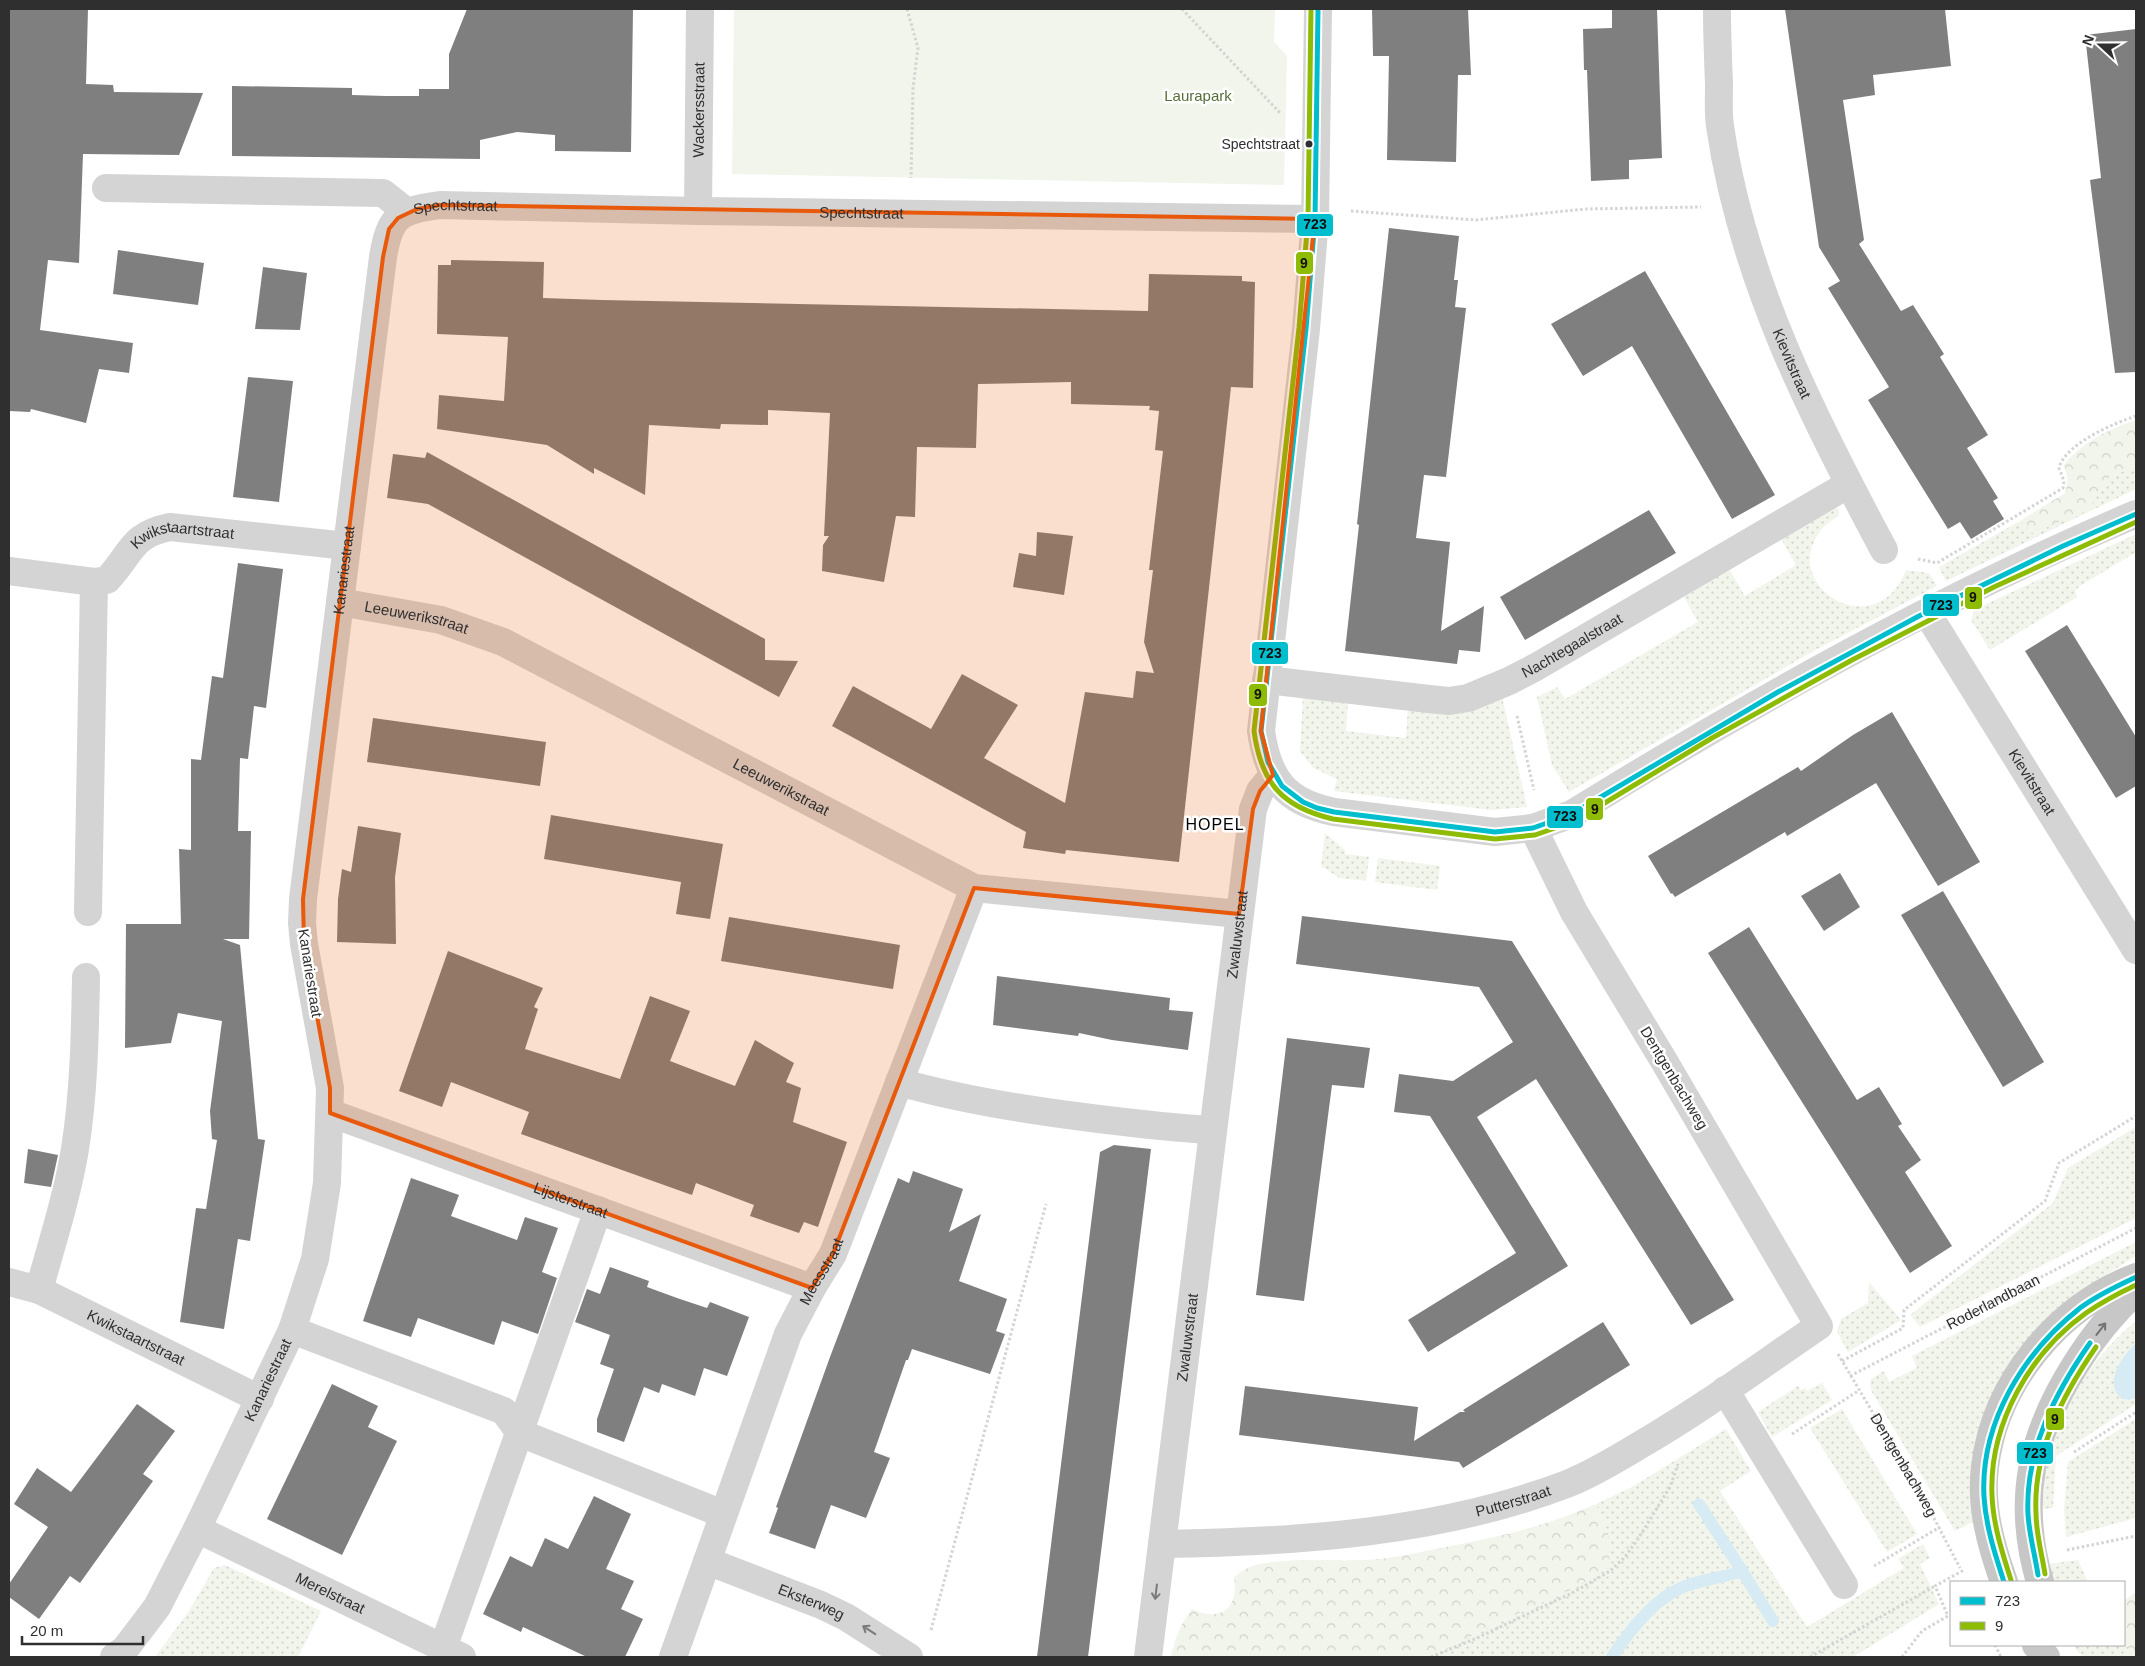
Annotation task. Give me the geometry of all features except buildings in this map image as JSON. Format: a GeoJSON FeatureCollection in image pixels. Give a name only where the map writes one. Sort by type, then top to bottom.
{"type":"FeatureCollection","features":[{"type":"Feature","properties":{"kind":"main road"},"geometry":{"type":"LineString","coordinates":[[2004,1581],[1994,1552],[1985,1508],[1985,1466],[1995,1424],[2014,1382],[2027,1360],[2062,1323],[2097,1295],[2136,1277]]}},
{"type":"Feature","properties":{"kind":"main road"},"geometry":{"type":"LineString","coordinates":[[2040,1581],[2028,1512],[2029,1487],[2036,1445],[2052,1404],[2080,1358],[2108,1320],[2136,1291]]}},
{"type":"Feature","properties":{"kind":"main road"},"geometry":{"type":"LineString","coordinates":[[2037,1646],[2046,1657]]}},
{"type":"Feature","properties":{"kind":"street","name":"Wackersstraat"},"geometry":{"type":"LineString","coordinates":[[698,211],[700,9]]}},
{"type":"Feature","properties":{"kind":"street"},"geometry":{"type":"LineString","coordinates":[[1318,9],[1315,220],[1306,329],[1261,730],[1268,764],[1273,775],[1279,783],[1300,801],[1316,808],[1334,812],[1495,832],[1533,828],[1572,814],[1756,705],[1927,613],[2054,550],[2136,514]]}},
{"type":"Feature","properties":{"kind":"street","name":"Kievitstraat"},"geometry":{"type":"LineString","coordinates":[[1717,9],[1720,123],[1727,168],[1735,206],[1762,295],[1803,388],[1849,484],[1884,550]]}},
{"type":"Feature","properties":{"kind":"street","name":"Spechtstraat"},"geometry":{"type":"LineString","coordinates":[[106,188],[383,193],[407,212]]}},
{"type":"Feature","properties":{"kind":"street","name":"Spechtstraat"},"geometry":{"type":"LineString","coordinates":[[386,240],[393,223],[407,212],[440,205],[698,211],[1315,220]]}},
{"type":"Feature","properties":{"kind":"street","name":"Kanariestraat"},"geometry":{"type":"LineString","coordinates":[[114,1657],[125,1650],[157,1607],[197,1529],[292,1330],[315,1260],[328,1183],[330,1088],[302,924],[340,602],[386,240]]}},
{"type":"Feature","properties":{"kind":"street","name":"Nachtegaalstraat"},"geometry":{"type":"LineString","coordinates":[[1266,680],[1448,701],[1468,698],[1509,681],[1849,484]]}},
{"type":"Feature","properties":{"kind":"street","name":"Kwikstaartstraat"},"geometry":{"type":"LineString","coordinates":[[94,582],[107,580],[138,540],[152,530],[170,527],[347,546]]}},
{"type":"Feature","properties":{"kind":"street"},"geometry":{"type":"LineString","coordinates":[[9,571],[94,582],[88,912]]}},
{"type":"Feature","properties":{"kind":"street","name":"Leeuwerikstraat"},"geometry":{"type":"LineString","coordinates":[[340,602],[441,620],[503,642],[974,888],[1239,914]]}},
{"type":"Feature","properties":{"kind":"street","name":"Kievitstraat"},"geometry":{"type":"LineString","coordinates":[[1927,613],[2136,950]]}},
{"type":"Feature","properties":{"kind":"street","name":"Zwaluwstraat"},"geometry":{"type":"LineString","coordinates":[[1148,1657],[1253,809],[1260,791],[1273,775]]}},
{"type":"Feature","properties":{"kind":"street","name":"Dentgenbachweg"},"geometry":{"type":"LineString","coordinates":[[1533,828],[1574,912],[1664,1061],[1819,1326]]}},
{"type":"Feature","properties":{"kind":"street","name":"Meesstraat"},"geometry":{"type":"LineString","coordinates":[[673,1657],[788,1334],[812,1288],[833,1254],[974,888]]}},
{"type":"Feature","properties":{"kind":"street"},"geometry":{"type":"LineString","coordinates":[[39,1290],[63,1207],[75,1148],[84,1051],[86,977]]}},
{"type":"Feature","properties":{"kind":"street"},"geometry":{"type":"LineString","coordinates":[[899,1082],[937,1093],[1039,1111],[1176,1128],[1212,1130]]}},
{"type":"Feature","properties":{"kind":"street","name":"Lijsterstraat"},"geometry":{"type":"LineString","coordinates":[[330,1113],[812,1288]]}},
{"type":"Feature","properties":{"kind":"street"},"geometry":{"type":"LineString","coordinates":[[452,1652],[520,1433],[598,1210]]}},
{"type":"Feature","properties":{"kind":"street","name":"Kwikstaartstraat"},"geometry":{"type":"LineString","coordinates":[[9,1282],[39,1290],[260,1399]]}},
{"type":"Feature","properties":{"kind":"street","name":"Putterstraat"},"geometry":{"type":"LineString","coordinates":[[1162,1544],[1217,1543],[1345,1535],[1471,1513],[1568,1484],[1613,1461],[1687,1418],[1819,1326]]}},
{"type":"Feature","properties":{"kind":"street"},"geometry":{"type":"LineString","coordinates":[[292,1330],[504,1411],[520,1433],[723,1514]]}},
{"type":"Feature","properties":{"kind":"street"},"geometry":{"type":"LineString","coordinates":[[1725,1390],[1844,1585]]}},
{"type":"Feature","properties":{"kind":"street","name":"Merelstraat"},"geometry":{"type":"LineString","coordinates":[[197,1529],[452,1652]]}},
{"type":"Feature","properties":{"kind":"street","name":"Eksterweg"},"geometry":{"type":"LineString","coordinates":[[707,1561],[821,1605],[846,1617],[909,1657]]}},
{"type":"Feature","properties":{"kind":"path"},"geometry":{"type":"LineString","coordinates":[[907,9],[918,48],[913,88],[910,214]]}},
{"type":"Feature","properties":{"kind":"path"},"geometry":{"type":"LineString","coordinates":[[1182,9],[1286,118]]}},
{"type":"Feature","properties":{"kind":"path"},"geometry":{"type":"LineString","coordinates":[[1345,211],[1476,220],[1584,208],[1735,206]]}},
{"type":"Feature","properties":{"kind":"path"},"geometry":{"type":"LineString","coordinates":[[1928,562],[1937,563],[2063,488],[2064,481],[2058,468],[2066,454],[2099,432],[2136,416]]}},
{"type":"Feature","properties":{"kind":"path"},"geometry":{"type":"LineString","coordinates":[[1509,681],[1537,804],[1533,828]]}},
{"type":"Feature","properties":{"kind":"path","name":"Dentgenbachweg"},"geometry":{"type":"LineString","coordinates":[[1962,1571],[1940,1527],[1842,1362],[1903,1328],[1904,1310],[2045,1201],[2060,1163],[2136,1116]]}},
{"type":"Feature","properties":{"kind":"path"},"geometry":{"type":"LineString","coordinates":[[929,1638],[1046,1204]]}},
{"type":"Feature","properties":{"kind":"path","name":"Roderlandbaan"},"geometry":{"type":"LineString","coordinates":[[1850,1376],[2136,1228]]}},
{"type":"Feature","properties":{"kind":"path"},"geometry":{"type":"LineString","coordinates":[[1764,1452],[1858,1391]]}},
{"type":"Feature","properties":{"kind":"path"},"geometry":{"type":"LineString","coordinates":[[2066,1457],[2136,1412]]}},
{"type":"Feature","properties":{"kind":"path"},"geometry":{"type":"LineString","coordinates":[[1431,1657],[1477,1638],[1574,1592],[1610,1571],[1625,1557],[1670,1487],[1679,1461],[1666,1430]]}},
{"type":"Feature","properties":{"kind":"path"},"geometry":{"type":"LineString","coordinates":[[1894,1554],[1940,1527]]}},
{"type":"Feature","properties":{"kind":"path"},"geometry":{"type":"LineString","coordinates":[[2061,1551],[2136,1536]]}},
{"type":"Feature","properties":{"kind":"path"},"geometry":{"type":"LineString","coordinates":[[1810,1657],[1994,1552]]}},
{"type":"Feature","properties":{"kind":"path"},"geometry":{"type":"LineString","coordinates":[[1902,1657],[1922,1631],[1948,1616],[1935,1586]]}},
{"type":"Feature","properties":{"kind":"highlighted area"},"geometry":{"type":"Polygon","coordinates":[[[440,205],[1315,219],[1261,731],[1273,775],[1260,791],[1253,809],[1239,914],[974,888],[833,1254],[812,1288],[330,1113],[330,1088],[304,944],[303,899],[383,257],[389,229],[398,218],[417,209],[440,205]]]}},
{"type":"Feature","properties":{"kind":"green space","name":"Laurapark"},"geometry":{"type":"Polygon","coordinates":[[[734,9],[1275,9],[1274,42],[1287,56],[1284,185],[732,174],[734,9]]]}},
{"type":"Feature","properties":{"kind":"green space"},"geometry":{"type":"Polygon","coordinates":[[[2136,420],[2136,465],[2106,479],[2089,510],[2033,533],[2020,521],[2065,493],[2068,480],[2064,465],[2079,450],[2106,432],[2136,420]]]}},
{"type":"Feature","properties":{"kind":"green space"},"geometry":{"type":"Polygon","coordinates":[[[2136,465],[2136,489],[1946,581],[1939,567],[2020,521],[2033,533],[2090,507],[2106,479],[2136,465]]]}},
{"type":"Feature","properties":{"kind":"green space"},"geometry":{"type":"Polygon","coordinates":[[[1835,508],[1839,509],[1839,515],[1821,530],[1810,553],[1812,573],[1822,589],[1837,601],[1855,606],[1875,604],[1892,592],[1906,570],[1929,573],[1937,586],[1819,648],[1569,792],[1552,765],[1537,697],[1557,687],[1565,699],[1698,622],[1684,597],[1729,569],[1745,596],[1796,565],[1781,539],[1835,508]]]}},
{"type":"Feature","properties":{"kind":"green space"},"geometry":{"type":"Polygon","coordinates":[[[2136,534],[2136,552],[2080,586],[2075,591],[2077,597],[1990,650],[1971,620],[1974,611],[2136,534]]]}},
{"type":"Feature","properties":{"kind":"green space"},"geometry":{"type":"Polygon","coordinates":[[[1303,695],[1348,701],[1346,731],[1406,738],[1408,708],[1502,697],[1527,807],[1491,810],[1334,791],[1337,779],[1313,768],[1300,751],[1303,695]]]}},
{"type":"Feature","properties":{"kind":"green space"},"geometry":{"type":"Polygon","coordinates":[[[1325,833],[1345,850],[1345,854],[1369,857],[1366,881],[1339,878],[1321,867],[1325,833]]]}},
{"type":"Feature","properties":{"kind":"green space"},"geometry":{"type":"Polygon","coordinates":[[[1378,858],[1440,866],[1437,890],[1375,882],[1378,858]]]}},
{"type":"Feature","properties":{"kind":"green space"},"geometry":{"type":"Polygon","coordinates":[[[2136,1127],[2136,1218],[1920,1327],[1910,1315],[2053,1203],[2068,1168],[2136,1127]]]}},
{"type":"Feature","properties":{"kind":"green space"},"geometry":{"type":"Polygon","coordinates":[[[2136,1242],[2136,1256],[2074,1295],[2025,1343],[1975,1521],[1955,1531],[1872,1392],[1871,1379],[1884,1371],[1889,1382],[1917,1368],[1912,1356],[2136,1242]]]}},
{"type":"Feature","properties":{"kind":"green space"},"geometry":{"type":"Polygon","coordinates":[[[1869,1282],[1901,1320],[1848,1352],[1837,1332],[1841,1319],[1868,1303],[1869,1282]]]}},
{"type":"Feature","properties":{"kind":"green space"},"geometry":{"type":"Polygon","coordinates":[[[2136,1321],[2136,1343],[2129,1350],[2122,1399],[2136,1398],[2136,1404],[2056,1456],[2053,1508],[2043,1509],[2049,1455],[2056,1429],[2064,1411],[2073,1394],[2096,1362],[2122,1333],[2136,1321]]]}},
{"type":"Feature","properties":{"kind":"green space"},"geometry":{"type":"Polygon","coordinates":[[[1822,1383],[1832,1400],[1772,1437],[1758,1412],[1798,1386],[1801,1390],[1805,1388],[1807,1391],[1822,1383]]]}},
{"type":"Feature","properties":{"kind":"green space"},"geometry":{"type":"Polygon","coordinates":[[[1842,1409],[1917,1534],[1887,1552],[1810,1428],[1842,1409]]]}},
{"type":"Feature","properties":{"kind":"green space"},"geometry":{"type":"Polygon","coordinates":[[[2136,1419],[2136,1518],[2066,1537],[2064,1509],[2068,1462],[2136,1419]]]}},
{"type":"Feature","properties":{"kind":"green space"},"geometry":{"type":"Polygon","coordinates":[[[1726,1429],[1751,1471],[1720,1491],[1807,1627],[1904,1568],[1898,1559],[1923,1544],[1930,1558],[1920,1564],[1939,1604],[1853,1657],[1428,1657],[1573,1589],[1608,1533],[1596,1504],[1632,1487],[1726,1429]]]}},
{"type":"Feature","properties":{"kind":"green space"},"geometry":{"type":"Polygon","coordinates":[[[1596,1504],[1608,1533],[1610,1567],[1573,1589],[1428,1657],[1171,1657],[1178,1632],[1192,1609],[1212,1614],[1226,1610],[1234,1597],[1234,1577],[1250,1567],[1279,1561],[1364,1560],[1404,1555],[1522,1530],[1559,1519],[1596,1504]]]}},
{"type":"Feature","properties":{"kind":"green space"},"geometry":{"type":"Polygon","coordinates":[[[2078,1560],[2088,1581],[2053,1581],[2049,1564],[2078,1560]]]}},
{"type":"Feature","properties":{"kind":"green space"},"geometry":{"type":"Polygon","coordinates":[[[225,1565],[321,1611],[298,1657],[155,1657],[189,1611],[214,1568],[225,1565]]]}},
{"type":"Feature","properties":{"kind":"green space"},"geometry":{"type":"Polygon","coordinates":[[[2136,1592],[2136,1657],[2134,1657],[2125,1643],[2125,1600],[2136,1592]]]}},
{"type":"Feature","properties":{"kind":"green space"},"geometry":{"type":"Polygon","coordinates":[[[2125,1643],[2134,1657],[2082,1657],[2074,1646],[2125,1646],[2125,1643]]]}},
{"type":"Feature","properties":{"kind":"water"},"geometry":{"type":"Polygon","coordinates":[[[2136,1343],[2136,1398],[2122,1399],[2116,1392],[2114,1377],[2121,1362],[2136,1343]]]}},
{"type":"Feature","properties":{"kind":"waterway"},"geometry":{"type":"LineString","coordinates":[[1612,1657],[1625,1638],[1650,1609],[1669,1594],[1694,1583],[1742,1571],[1699,1504]]}},
{"type":"Feature","properties":{"kind":"waterway"},"geometry":{"type":"LineString","coordinates":[[1742,1571],[1773,1621]]}},
{"type":"Feature","properties":{"kind":"transit line","name":"9"},"geometry":{"type":"LineString","coordinates":[[1311,9],[1308,219],[1299,328],[1254,731],[1262,765],[1269,779],[1287,800],[1300,808],[1333,819],[1495,839],[1535,835],[1575,821],[1712,738],[1852,660],[1994,587],[2136,522]]}},
{"type":"Feature","properties":{"kind":"transit line","name":"723"},"geometry":{"type":"LineString","coordinates":[[1318,9],[1315,219],[1306,329],[1261,731],[1268,762],[1282,786],[1303,802],[1334,812],[1495,832],[1533,828],[1572,814],[1778,692],[1919,616],[2063,546],[2136,514]]}},
{"type":"Feature","properties":{"kind":"transit line","name":"723"},"geometry":{"type":"LineString","coordinates":[[2004,1581],[1989,1530],[1984,1497],[1985,1469],[1989,1443],[1998,1417],[2009,1392],[2024,1368],[2040,1346],[2059,1326],[2093,1299],[2136,1277]]}},
{"type":"Feature","properties":{"kind":"transit line","name":"9"},"geometry":{"type":"LineString","coordinates":[[2011,1580],[1996,1527],[1992,1495],[1993,1468],[1998,1442],[2006,1417],[2017,1392],[2047,1348],[2086,1313],[2136,1285]]}},
{"type":"Feature","properties":{"kind":"transit line","name":"723"},"geometry":{"type":"LineString","coordinates":[[2038,1575],[2028,1514],[2028,1491],[2037,1445],[2054,1402],[2090,1343]]}},
{"type":"Feature","properties":{"kind":"transit line","name":"9"},"geometry":{"type":"LineString","coordinates":[[2045,1574],[2036,1521],[2036,1490],[2039,1468],[2052,1425],[2061,1405],[2096,1347]]}},
{"type":"Feature","properties":{"kind":"place","name":"Spechtstraat"},"geometry":{"type":"Point","coordinates":[1309,144]}},
{"type":"Feature","properties":{"kind":"district","name":"HOPEL"},"geometry":{"type":"Point","coordinates":[1215,824]}}]}
